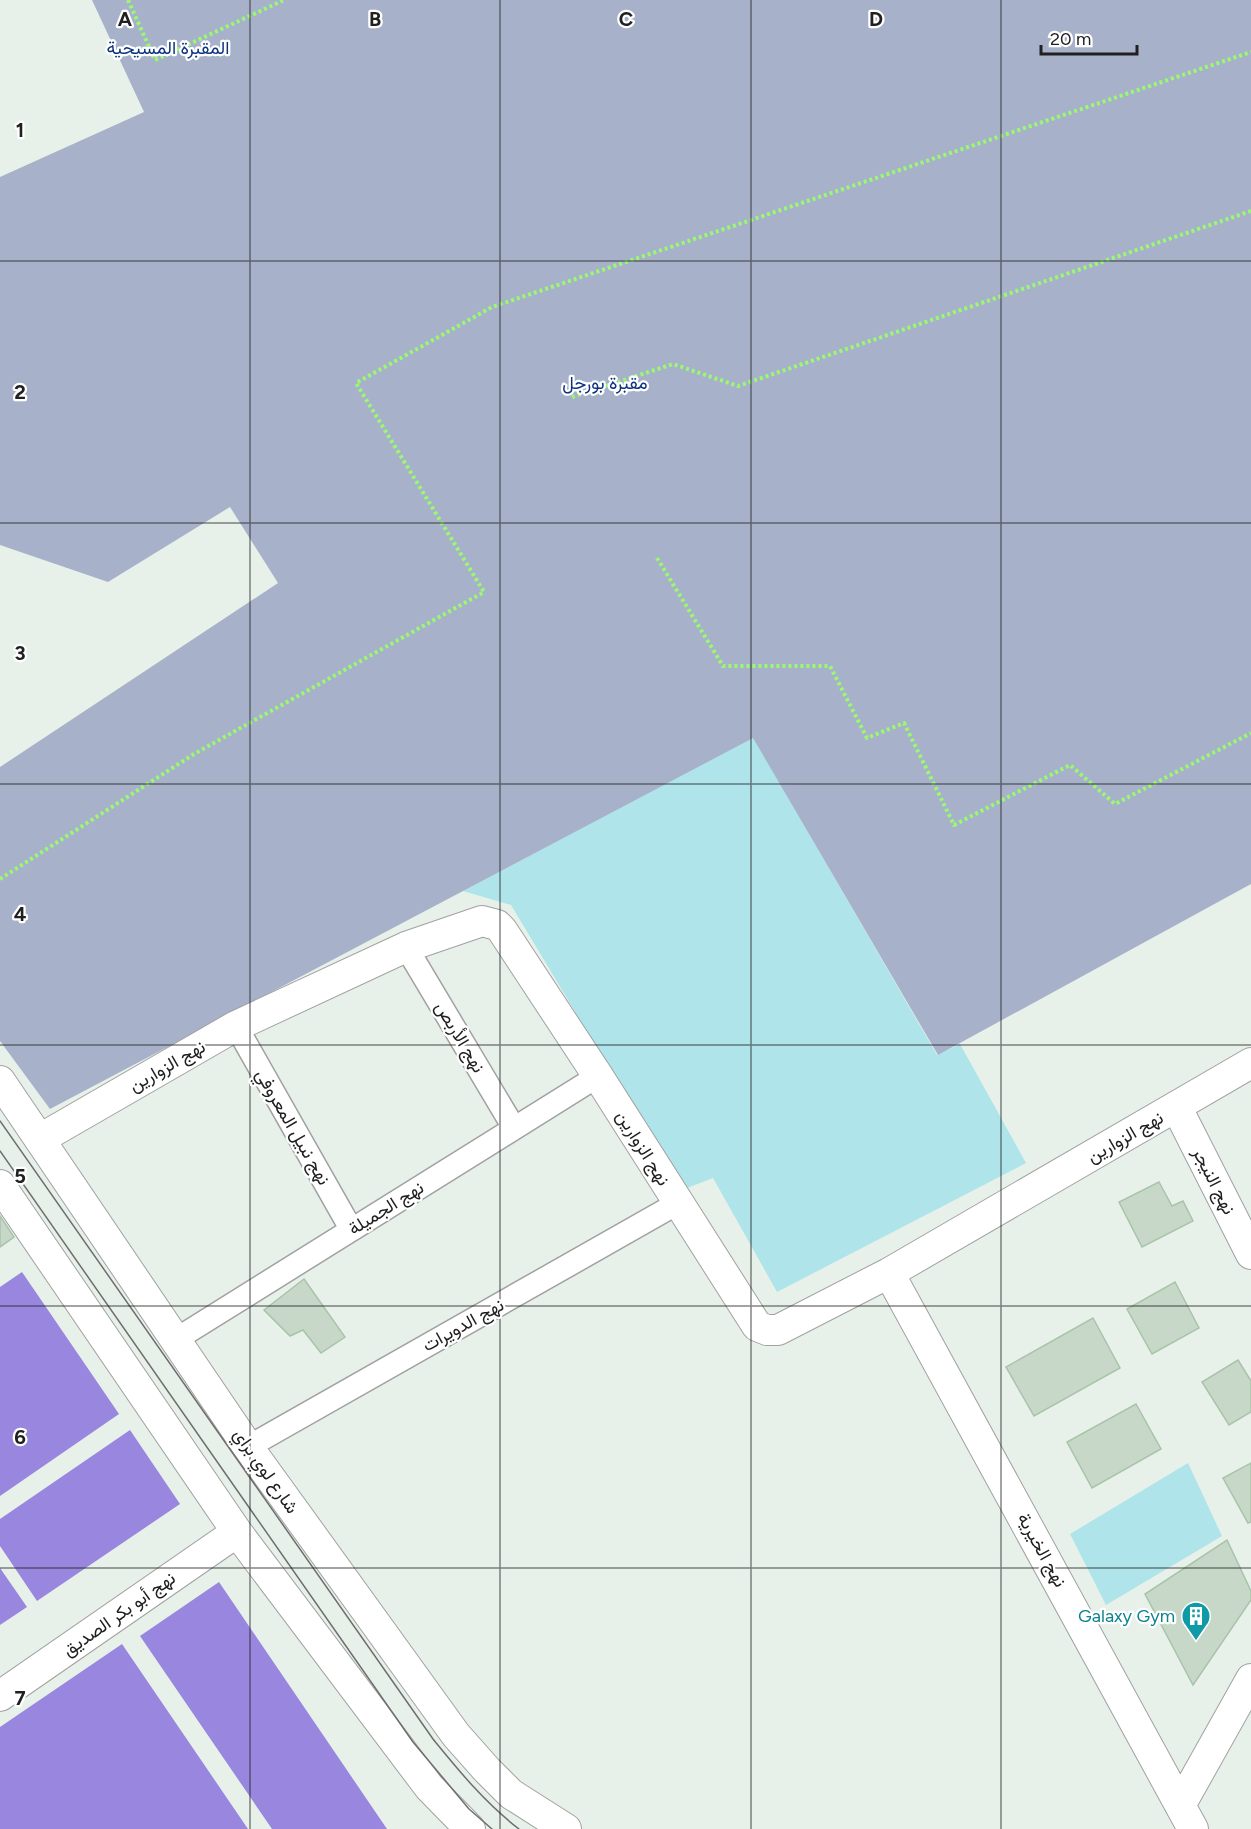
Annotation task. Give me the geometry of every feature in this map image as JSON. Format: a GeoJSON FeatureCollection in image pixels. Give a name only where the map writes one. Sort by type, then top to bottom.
{"type":"FeatureCollection","features":[{"type":"Feature","properties":{"kind":"street","name":"نهج الزوارين"},"geometry":{"type":"LineString","coordinates":[[40,1138],[236,1026],[406,947],[475,923],[489,922],[497,925],[598,1076],[757,1326],[767,1330],[789,1325],[889,1273],[1251,1063]]}},
{"type":"Feature","properties":{"kind":"street","name":"نهج الأربص"},"geometry":{"type":"LineString","coordinates":[[406,947],[514,1128]]}},
{"type":"Feature","properties":{"kind":"street","name":"نهج نبيل المعروفي"},"geometry":{"type":"LineString","coordinates":[[236,1026],[351,1229]]}},
{"type":"Feature","properties":{"kind":"street","name":"نهج الجميلة"},"geometry":{"type":"LineString","coordinates":[[175,1340],[598,1076]]}},
{"type":"Feature","properties":{"kind":"street","name":"شارع لوي براي"},"geometry":{"type":"LineString","coordinates":[[0,1081],[248,1447],[456,1735],[511,1794],[566,1829]]}},
{"type":"Feature","properties":{"kind":"street","name":"نهج النيجر"},"geometry":{"type":"LineString","coordinates":[[1176,1107],[1251,1254]]}},
{"type":"Feature","properties":{"kind":"street"},"geometry":{"type":"LineString","coordinates":[[0,1185],[237,1532],[429,1787],[470,1829]]}},
{"type":"Feature","properties":{"kind":"street","name":"نهج الدويرات"},"geometry":{"type":"LineString","coordinates":[[248,1447],[678,1203]]}},
{"type":"Feature","properties":{"kind":"street","name":"نهج الخيرية"},"geometry":{"type":"LineString","coordinates":[[889,1273],[1187,1816]]}},
{"type":"Feature","properties":{"kind":"street","name":"نهج أبو بكر الصديق"},"geometry":{"type":"LineString","coordinates":[[0,1696],[237,1532]]}},
{"type":"Feature","properties":{"kind":"street"},"geometry":{"type":"LineString","coordinates":[[1187,1816],[1251,1679]]}},
{"type":"Feature","properties":{"kind":"path"},"geometry":{"type":"LineString","coordinates":[[128,0],[155,60],[284,0]]}},
{"type":"Feature","properties":{"kind":"path"},"geometry":{"type":"LineString","coordinates":[[0,879],[194,754],[484,592],[356,382],[492,307],[1251,52]]}},
{"type":"Feature","properties":{"kind":"path"},"geometry":{"type":"LineString","coordinates":[[572,397],[673,364],[738,386],[1251,211]]}},
{"type":"Feature","properties":{"kind":"path"},"geometry":{"type":"LineString","coordinates":[[657,558],[723,666],[830,666],[867,738],[904,723],[954,825],[1070,765],[1114,804],[1251,733]]}},
{"type":"Feature","properties":{"kind":"shaded area"},"geometry":{"type":"Polygon","coordinates":[[[753,737],[937,1055],[960,1044],[1026,1163],[777,1292],[713,1178],[682,1190],[511,905],[463,891],[753,737]]]}},
{"type":"Feature","properties":{"kind":"shaded area"},"geometry":{"type":"Polygon","coordinates":[[[22,1272],[119,1414],[0,1496],[0,1287],[22,1272]]]}},
{"type":"Feature","properties":{"kind":"shaded area"},"geometry":{"type":"Polygon","coordinates":[[[130,1430],[180,1504],[37,1601],[0,1546],[0,1519],[130,1430]]]}},
{"type":"Feature","properties":{"kind":"shaded area"},"geometry":{"type":"Polygon","coordinates":[[[1188,1463],[1222,1536],[1106,1605],[1070,1534],[1188,1463]]]}},
{"type":"Feature","properties":{"kind":"shaded area"},"geometry":{"type":"Polygon","coordinates":[[[0,1568],[27,1607],[0,1625],[0,1568]]]}},
{"type":"Feature","properties":{"kind":"shaded area"},"geometry":{"type":"Polygon","coordinates":[[[219,1582],[387,1829],[272,1829],[140,1636],[219,1582]]]}},
{"type":"Feature","properties":{"kind":"shaded area"},"geometry":{"type":"Polygon","coordinates":[[[122,1644],[248,1829],[0,1829],[0,1727],[122,1644]]]}},
{"type":"Feature","properties":{"kind":"green space","name":"مقبرة بورجل"},"geometry":{"type":"Polygon","coordinates":[[[92,0],[1251,0],[1251,884],[938,1055],[753,738],[50,1109],[0,1041],[0,767],[278,583],[230,507],[108,582],[0,545],[0,177],[144,112],[92,0]]]}},
{"type":"Feature","properties":{"kind":"building"},"geometry":{"type":"Polygon","coordinates":[[[1159,1182],[1172,1206],[1183,1201],[1193,1221],[1142,1247],[1119,1202],[1159,1182]]]}},
{"type":"Feature","properties":{"kind":"building"},"geometry":{"type":"Polygon","coordinates":[[[0,1216],[14,1237],[0,1247],[0,1216]]]}},
{"type":"Feature","properties":{"kind":"building"},"geometry":{"type":"Polygon","coordinates":[[[304,1279],[345,1337],[321,1353],[303,1330],[290,1336],[264,1310],[304,1279]]]}},
{"type":"Feature","properties":{"kind":"building"},"geometry":{"type":"Polygon","coordinates":[[[1175,1282],[1199,1328],[1152,1354],[1127,1309],[1175,1282]]]}},
{"type":"Feature","properties":{"kind":"building"},"geometry":{"type":"Polygon","coordinates":[[[1093,1318],[1120,1368],[1034,1416],[1006,1367],[1093,1318]]]}},
{"type":"Feature","properties":{"kind":"building"},"geometry":{"type":"Polygon","coordinates":[[[1238,1360],[1251,1381],[1251,1412],[1229,1425],[1202,1382],[1238,1360]]]}},
{"type":"Feature","properties":{"kind":"building"},"geometry":{"type":"Polygon","coordinates":[[[1136,1404],[1161,1449],[1092,1488],[1067,1442],[1136,1404]]]}},
{"type":"Feature","properties":{"kind":"building"},"geometry":{"type":"Polygon","coordinates":[[[1251,1463],[1251,1522],[1248,1523],[1223,1478],[1251,1463]]]}},
{"type":"Feature","properties":{"kind":"building","name":"Galaxy Gym"},"geometry":{"type":"Polygon","coordinates":[[[1227,1540],[1251,1591],[1251,1600],[1193,1685],[1145,1594],[1227,1540]]]}},
{"type":"Feature","properties":{"kind":"tram line"},"geometry":{"type":"LineString","coordinates":[[0,1121],[433,1739],[484,1798],[519,1829]]}},
{"type":"Feature","properties":{"kind":"tram line"},"geometry":{"type":"LineString","coordinates":[[0,1151],[413,1742],[469,1809],[492,1829]]}},
{"type":"Feature","properties":{"kind":"place","name":"Galaxy Gym"},"geometry":{"type":"Point","coordinates":[1196,1642]}},
{"type":"Feature","properties":{"kind":"park label","name":"المقبرة المسيحية"},"geometry":{"type":"Point","coordinates":[168,48]}}]}
